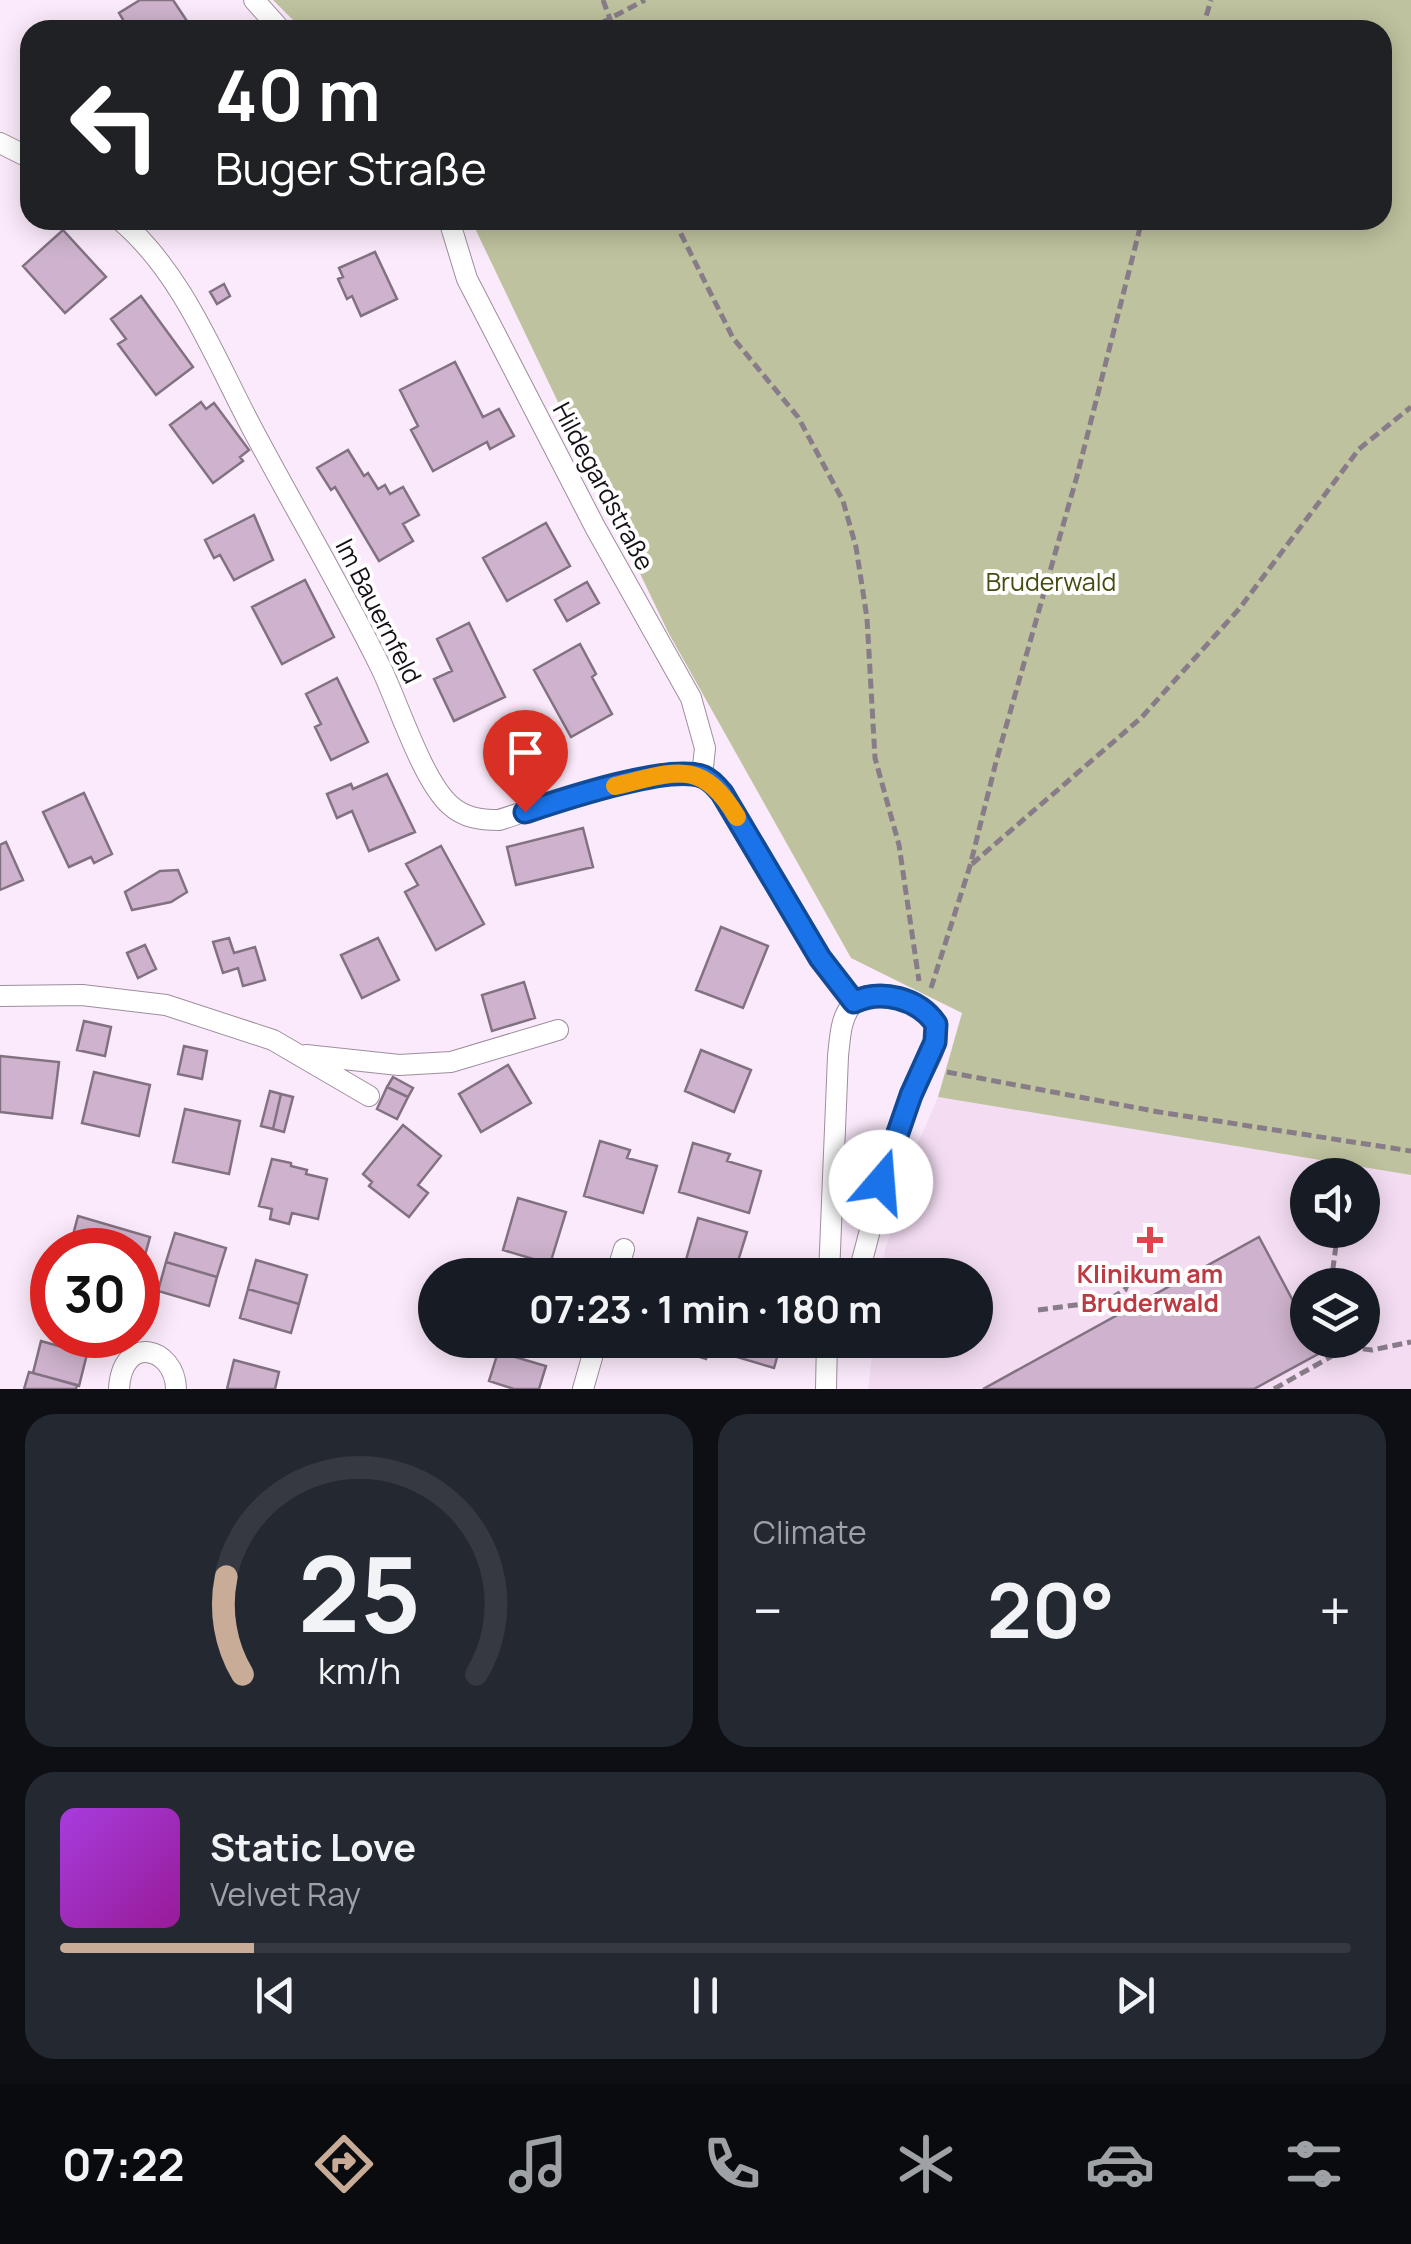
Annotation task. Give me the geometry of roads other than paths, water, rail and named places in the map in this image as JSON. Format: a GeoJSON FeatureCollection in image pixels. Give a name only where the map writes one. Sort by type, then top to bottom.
{"type":"FeatureCollection","features":[{"type":"Feature","properties":{"kind":"street"},"geometry":{"type":"LineString","coordinates":[[254,0],[272,20]]}},
{"type":"Feature","properties":{"kind":"street","name":"Im Bauernfeld"},"geometry":{"type":"LineString","coordinates":[[129,230],[159,262],[198,324],[346,595],[428,772],[450,805],[480,820],[499,820],[628,783],[676,773],[702,776]]}},
{"type":"Feature","properties":{"kind":"street","name":"Hildegardstraße"},"geometry":{"type":"LineString","coordinates":[[452,230],[467,279],[596,527],[691,698],[705,748],[702,776]]}},
{"type":"Feature","properties":{"kind":"street"},"geometry":{"type":"LineString","coordinates":[[702,776],[722,793],[820,958],[854,1002]]}},
{"type":"Feature","properties":{"kind":"street"},"geometry":{"type":"LineString","coordinates":[[830,1258],[838,1056],[844,1020],[854,1002],[870,994],[892,996],[924,1010],[936,1024],[936,1033],[886,1162],[862,1258]]}},
{"type":"Feature","properties":{"kind":"street"},"geometry":{"type":"LineString","coordinates":[[0,996],[82,995],[166,1006],[272,1040],[368,1096]]}},
{"type":"Feature","properties":{"kind":"street"},"geometry":{"type":"LineString","coordinates":[[295,1053],[399,1066],[451,1062],[558,1030]]}},
{"type":"Feature","properties":{"kind":"street"},"geometry":{"type":"LineString","coordinates":[[621,1258],[624,1248]]}},
{"type":"Feature","properties":{"kind":"street"},"geometry":{"type":"LineString","coordinates":[[119,1389],[120,1369],[126,1359],[151,1353],[168,1362],[176,1389]]}},
{"type":"Feature","properties":{"kind":"street"},"geometry":{"type":"LineString","coordinates":[[583,1389],[592,1358]]}},
{"type":"Feature","properties":{"kind":"street"},"geometry":{"type":"LineString","coordinates":[[826,1386],[827,1358]]}},
{"type":"Feature","properties":{"kind":"street"},"geometry":{"type":"LineString","coordinates":[[826,1386],[834,1358]]}},
{"type":"Feature","properties":{"kind":"place","name":"Klinikum am Bruderwald"},"geometry":{"type":"Point","coordinates":[1150,1240]}},
{"type":"Feature","properties":{"kind":"park label","name":"Bruderwald"},"geometry":{"type":"Point","coordinates":[1051,581]}}]}
